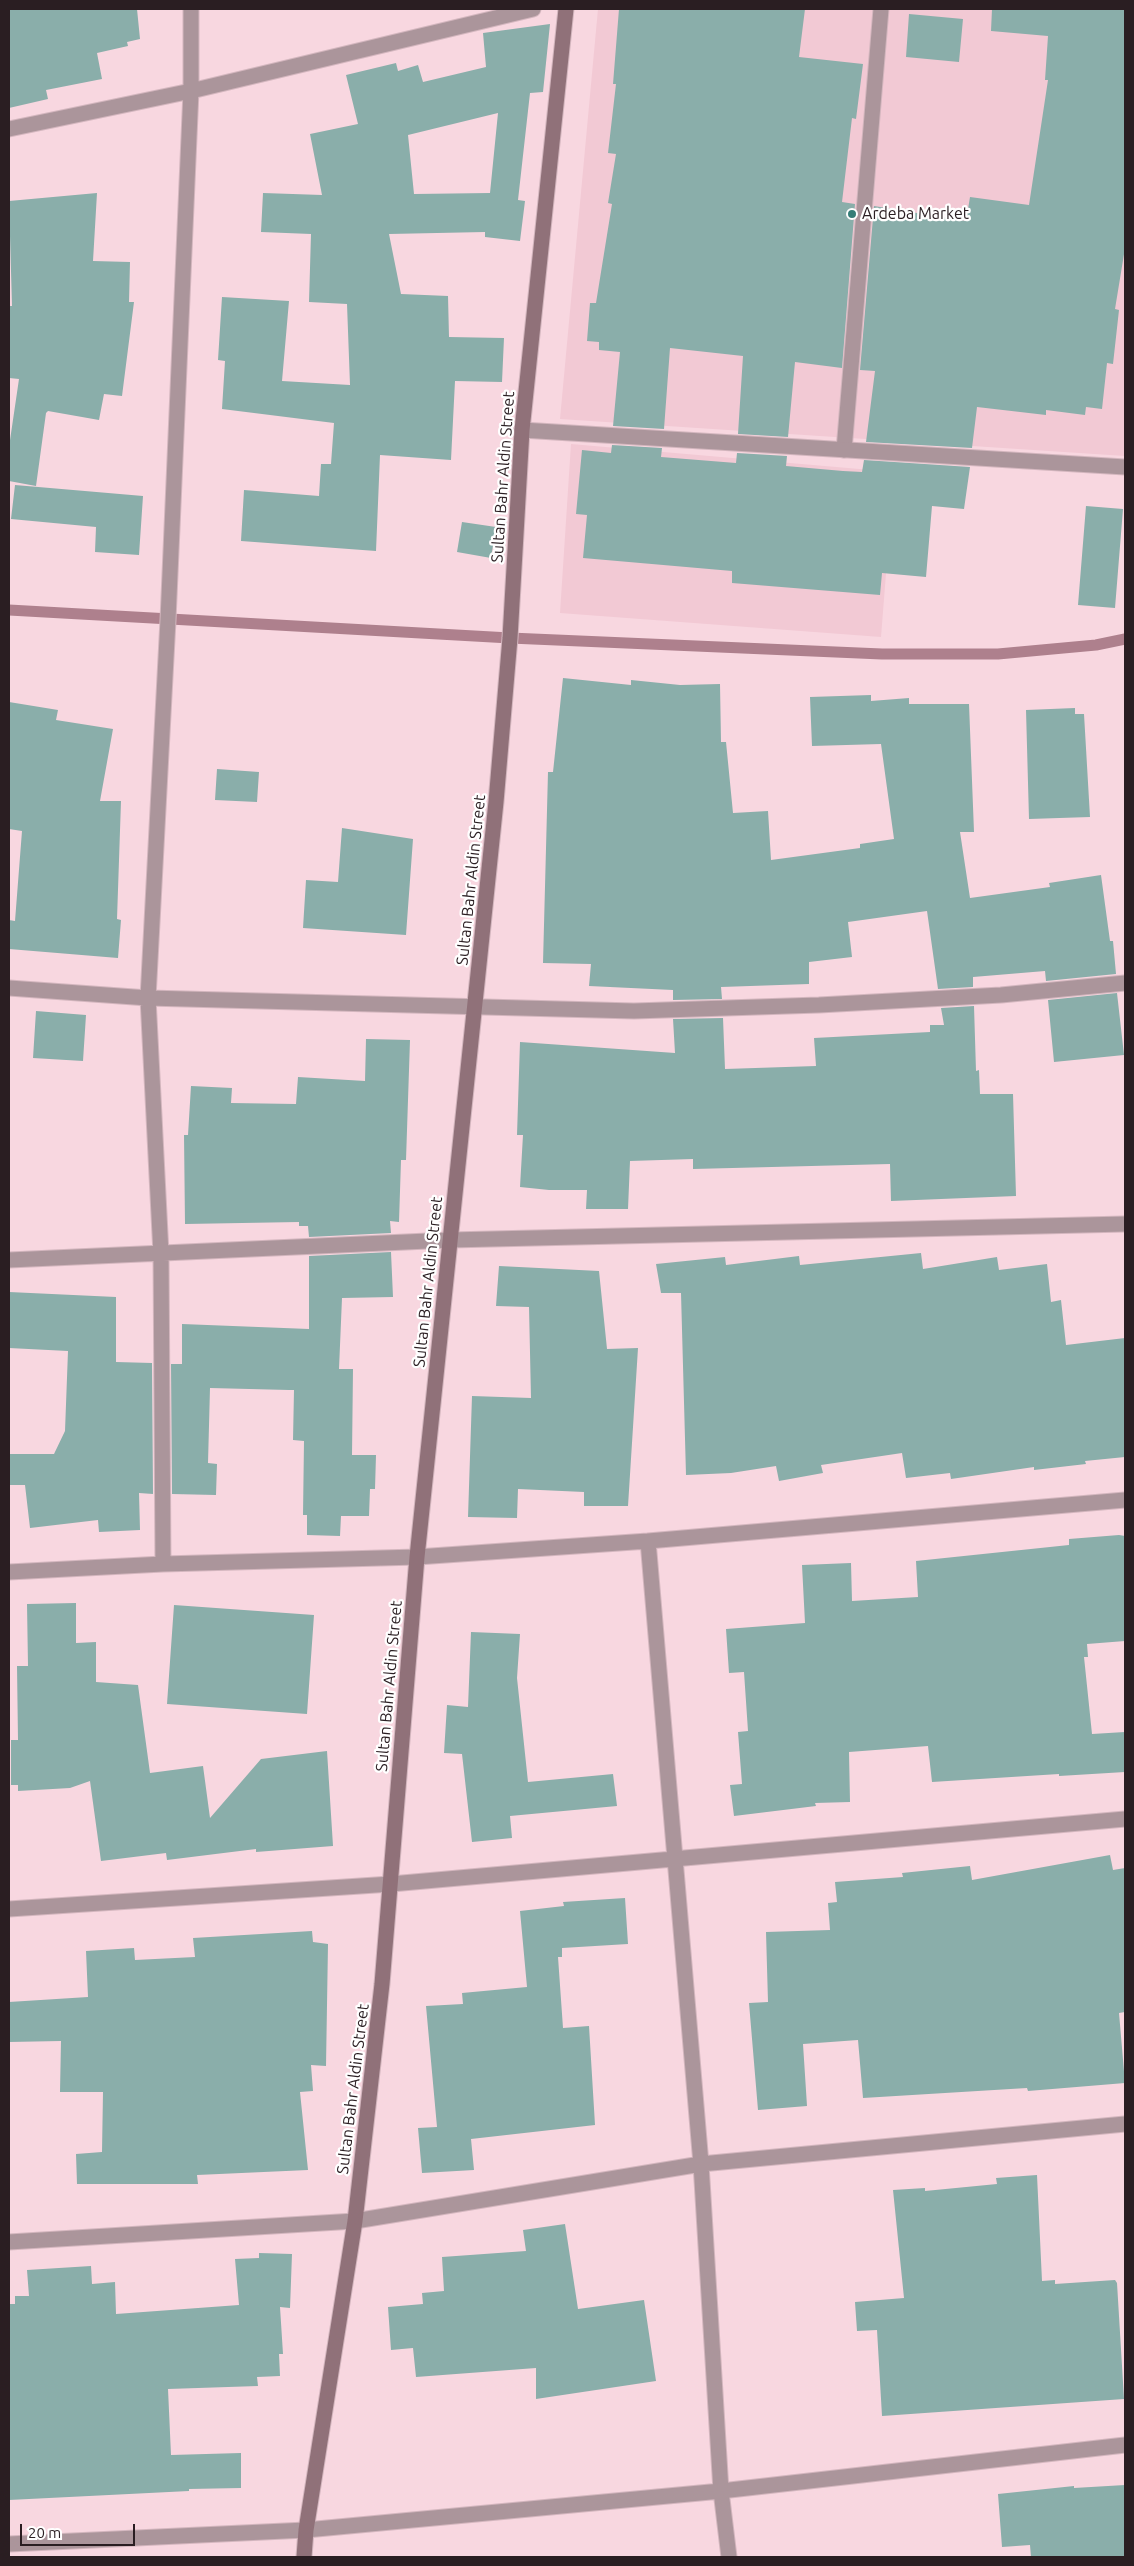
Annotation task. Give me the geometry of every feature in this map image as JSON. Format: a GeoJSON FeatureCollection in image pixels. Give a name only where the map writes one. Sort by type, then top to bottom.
{"type":"FeatureCollection","features":[{"type":"Feature","properties":{"kind":"street"},"geometry":{"type":"LineString","coordinates":[[162,1564],[161,1254],[148,998],[168,620],[191,91],[191,9]]}},
{"type":"Feature","properties":{"kind":"street"},"geometry":{"type":"LineString","coordinates":[[9,129],[191,91],[533,9]]}},
{"type":"Feature","properties":{"kind":"street","name":"Sultan Bahr Aldin Street"},"geometry":{"type":"LineString","coordinates":[[304,2557],[306,2530],[355,2221],[382,1984],[418,1557],[476,1007],[510,647],[522,430],[566,9]]}},
{"type":"Feature","properties":{"kind":"street"},"geometry":{"type":"LineString","coordinates":[[844,450],[880,9]]}},
{"type":"Feature","properties":{"kind":"street"},"geometry":{"type":"LineString","coordinates":[[522,430],[1125,467]]}},
{"type":"Feature","properties":{"kind":"street"},"geometry":{"type":"LineString","coordinates":[[9,988],[148,998],[634,1011],[800,1006],[1001,995],[1125,983]]}},
{"type":"Feature","properties":{"kind":"street"},"geometry":{"type":"LineString","coordinates":[[9,1260],[450,1240],[1125,1224]]}},
{"type":"Feature","properties":{"kind":"street"},"geometry":{"type":"LineString","coordinates":[[9,1572],[162,1564],[418,1557],[648,1541],[1125,1500]]}},
{"type":"Feature","properties":{"kind":"street"},"geometry":{"type":"LineString","coordinates":[[648,1541],[701,2164],[721,2491],[730,2557]]}},
{"type":"Feature","properties":{"kind":"street"},"geometry":{"type":"LineString","coordinates":[[9,1909],[391,1884],[1125,1819]]}},
{"type":"Feature","properties":{"kind":"street"},"geometry":{"type":"LineString","coordinates":[[9,2242],[355,2221],[701,2164],[1125,2124]]}},
{"type":"Feature","properties":{"kind":"street"},"geometry":{"type":"LineString","coordinates":[[9,2544],[306,2530],[721,2491],[1125,2445]]}},
{"type":"Feature","properties":{"kind":"shaded area","name":"Ardeba Market"},"geometry":{"type":"Polygon","coordinates":[[[598,9],[1125,9],[1125,456],[560,419],[598,9]]]}},
{"type":"Feature","properties":{"kind":"shaded area"},"geometry":{"type":"Polygon","coordinates":[[[571,444],[894,472],[881,637],[560,613],[571,444]]]}},
{"type":"Feature","properties":{"kind":"building"},"geometry":{"type":"Polygon","coordinates":[[[9,9],[137,9],[140,39],[127,42],[128,46],[97,53],[102,79],[46,90],[48,99],[9,108],[9,9]]]}},
{"type":"Feature","properties":{"kind":"building"},"geometry":{"type":"Polygon","coordinates":[[[619,9],[805,9],[799,57],[863,64],[856,119],[852,118],[842,202],[855,204],[842,368],[795,362],[788,437],[738,434],[743,356],[670,348],[664,429],[613,426],[620,352],[599,350],[599,342],[587,341],[590,303],[596,303],[612,204],[608,203],[616,154],[608,153],[616,84],[613,84],[619,9]]]}},
{"type":"Feature","properties":{"kind":"building"},"geometry":{"type":"Polygon","coordinates":[[[992,9],[1125,9],[1125,248],[1115,309],[1119,310],[1113,364],[1107,363],[1102,409],[1086,407],[1085,415],[1046,410],[1046,415],[977,407],[972,448],[866,442],[875,371],[860,370],[874,206],[966,221],[970,197],[1029,205],[1048,80],[1045,80],[1048,36],[991,31],[992,9]]]}},
{"type":"Feature","properties":{"kind":"building"},"geometry":{"type":"Polygon","coordinates":[[[909,14],[963,19],[959,62],[906,57],[909,14]]]}},
{"type":"Feature","properties":{"kind":"building"},"geometry":{"type":"Polygon","coordinates":[[[550,24],[543,92],[530,93],[518,200],[525,201],[520,241],[485,237],[485,232],[389,234],[401,294],[448,296],[449,337],[504,338],[502,382],[455,381],[451,460],[380,455],[376,551],[241,541],[244,490],[319,496],[321,464],[331,464],[334,423],[222,409],[225,361],[218,360],[222,297],[289,301],[282,381],[350,385],[347,304],[309,302],[311,234],[261,232],[263,193],[322,195],[310,134],[358,124],[346,75],[396,63],[398,71],[418,65],[423,82],[486,67],[483,33],[550,24]],[[498,113],[408,135],[414,194],[490,193],[498,113]]]}},
{"type":"Feature","properties":{"kind":"building"},"geometry":{"type":"Polygon","coordinates":[[[97,193],[93,261],[130,262],[129,302],[134,302],[122,396],[104,394],[99,420],[48,411],[46,413],[36,486],[9,481],[9,447],[19,379],[9,378],[9,306],[12,306],[9,201],[97,193]]]}},
{"type":"Feature","properties":{"kind":"building"},"geometry":{"type":"Polygon","coordinates":[[[612,445],[662,448],[661,457],[736,463],[737,453],[787,456],[786,466],[843,471],[862,472],[864,460],[970,467],[964,509],[932,506],[926,577],[882,573],[880,595],[732,583],[732,571],[583,558],[587,515],[576,514],[582,450],[611,453],[612,445]]]}},
{"type":"Feature","properties":{"kind":"building"},"geometry":{"type":"Polygon","coordinates":[[[15,485],[143,496],[139,555],[95,552],[96,527],[11,519],[15,485]]]}},
{"type":"Feature","properties":{"kind":"building"},"geometry":{"type":"Polygon","coordinates":[[[1086,506],[1123,509],[1115,608],[1078,605],[1086,506]]]}},
{"type":"Feature","properties":{"kind":"building"},"geometry":{"type":"Polygon","coordinates":[[[462,522],[496,527],[491,558],[457,552],[462,522]]]}},
{"type":"Feature","properties":{"kind":"building"},"geometry":{"type":"Polygon","coordinates":[[[563,678],[631,685],[631,680],[680,685],[720,684],[721,742],[726,742],[733,813],[768,811],[771,860],[860,848],[860,844],[894,839],[881,744],[812,746],[810,697],[871,695],[871,701],[909,698],[909,704],[969,704],[974,832],[960,832],[970,898],[1050,887],[1049,883],[1101,875],[1110,941],[1113,941],[1116,974],[1046,981],[1045,971],[973,977],[973,987],[938,989],[927,911],[848,922],[852,957],[809,962],[809,984],[721,987],[722,999],[673,1000],[673,990],[589,986],[591,964],[543,963],[548,772],[553,772],[563,678]]]}},
{"type":"Feature","properties":{"kind":"building"},"geometry":{"type":"Polygon","coordinates":[[[9,702],[58,710],[56,720],[113,729],[100,801],[121,801],[117,919],[121,920],[118,958],[9,949],[9,920],[15,921],[22,831],[9,829],[9,702]]]}},
{"type":"Feature","properties":{"kind":"building"},"geometry":{"type":"Polygon","coordinates":[[[1075,708],[1075,714],[1084,714],[1090,817],[1029,819],[1026,710],[1075,708]]]}},
{"type":"Feature","properties":{"kind":"building"},"geometry":{"type":"Polygon","coordinates":[[[217,769],[259,772],[257,802],[215,800],[217,769]]]}},
{"type":"Feature","properties":{"kind":"building"},"geometry":{"type":"Polygon","coordinates":[[[342,828],[413,839],[406,935],[303,928],[306,880],[338,882],[342,828]]]}},
{"type":"Feature","properties":{"kind":"building"},"geometry":{"type":"Polygon","coordinates":[[[1117,993],[1124,1055],[1054,1062],[1048,1000],[1117,993]]]}},
{"type":"Feature","properties":{"kind":"building"},"geometry":{"type":"Polygon","coordinates":[[[974,1006],[976,1071],[979,1070],[980,1094],[1013,1094],[1016,1196],[891,1201],[890,1164],[693,1169],[693,1159],[630,1161],[628,1209],[586,1209],[587,1190],[549,1190],[520,1187],[523,1135],[517,1135],[520,1042],[675,1053],[673,1019],[723,1018],[725,1069],[816,1066],[814,1038],[930,1032],[930,1025],[944,1025],[941,1008],[974,1006]]]}},
{"type":"Feature","properties":{"kind":"building"},"geometry":{"type":"Polygon","coordinates":[[[36,1011],[86,1015],[83,1061],[33,1058],[36,1011]]]}},
{"type":"Feature","properties":{"kind":"building"},"geometry":{"type":"Polygon","coordinates":[[[366,1039],[410,1040],[406,1160],[401,1160],[399,1222],[390,1221],[391,1233],[309,1237],[308,1226],[299,1226],[299,1222],[185,1224],[184,1135],[188,1135],[191,1086],[232,1088],[231,1103],[296,1104],[298,1077],[365,1081],[366,1039]]]}},
{"type":"Feature","properties":{"kind":"building"},"geometry":{"type":"Polygon","coordinates":[[[391,1252],[393,1297],[342,1298],[339,1369],[353,1369],[352,1455],[376,1455],[375,1489],[370,1489],[369,1516],[341,1516],[340,1536],[307,1535],[307,1515],[303,1515],[304,1441],[293,1440],[294,1390],[210,1388],[208,1463],[217,1464],[216,1495],[172,1494],[171,1364],[182,1364],[182,1324],[309,1329],[309,1256],[391,1252]]]}},
{"type":"Feature","properties":{"kind":"building"},"geometry":{"type":"Polygon","coordinates":[[[921,1253],[923,1269],[997,1257],[999,1270],[1047,1264],[1051,1302],[1061,1300],[1066,1345],[1125,1338],[1125,1457],[1085,1461],[1086,1464],[1034,1470],[1034,1467],[951,1479],[950,1473],[906,1478],[902,1453],[821,1465],[823,1473],[779,1481],[776,1466],[731,1473],[686,1475],[681,1293],[661,1293],[656,1264],[725,1257],[726,1265],[799,1256],[800,1265],[921,1253]]]}},
{"type":"Feature","properties":{"kind":"building"},"geometry":{"type":"Polygon","coordinates":[[[499,1266],[599,1271],[607,1349],[638,1348],[628,1506],[584,1506],[584,1492],[518,1489],[517,1518],[468,1517],[472,1396],[531,1398],[529,1307],[496,1306],[499,1266]]]}},
{"type":"Feature","properties":{"kind":"building"},"geometry":{"type":"Polygon","coordinates":[[[9,1292],[116,1297],[116,1362],[152,1363],[153,1494],[139,1493],[140,1530],[99,1532],[98,1520],[30,1528],[25,1485],[9,1485],[9,1454],[54,1454],[65,1431],[68,1351],[9,1348],[9,1292]]]}},
{"type":"Feature","properties":{"kind":"building"},"geometry":{"type":"Polygon","coordinates":[[[1125,1536],[1125,1641],[1087,1644],[1088,1657],[1084,1657],[1092,1734],[1125,1732],[1125,1772],[932,1782],[928,1746],[849,1752],[850,1802],[815,1803],[816,1806],[734,1816],[730,1785],[742,1784],[738,1732],[748,1731],[744,1672],[729,1673],[726,1629],[805,1623],[802,1565],[851,1563],[852,1601],[918,1597],[916,1561],[1069,1545],[1069,1539],[1125,1536]]]}},
{"type":"Feature","properties":{"kind":"building"},"geometry":{"type":"Polygon","coordinates":[[[76,1603],[76,1643],[96,1642],[96,1682],[138,1685],[150,1773],[203,1766],[210,1818],[261,1759],[327,1751],[333,1846],[256,1852],[256,1849],[167,1860],[166,1853],[101,1861],[90,1781],[70,1788],[18,1791],[18,1785],[11,1785],[11,1740],[18,1740],[17,1666],[28,1666],[27,1604],[76,1603]]]}},
{"type":"Feature","properties":{"kind":"building"},"geometry":{"type":"Polygon","coordinates":[[[174,1605],[314,1615],[307,1714],[167,1704],[174,1605]]]}},
{"type":"Feature","properties":{"kind":"building"},"geometry":{"type":"Polygon","coordinates":[[[471,1632],[520,1634],[517,1678],[528,1782],[613,1774],[617,1806],[510,1816],[512,1838],[472,1842],[462,1754],[444,1753],[447,1705],[468,1707],[471,1632]]]}},
{"type":"Feature","properties":{"kind":"building"},"geometry":{"type":"Polygon","coordinates":[[[1110,1855],[1113,1870],[1125,1868],[1125,2012],[1119,2013],[1125,2083],[1028,2091],[1027,2088],[863,2098],[858,2040],[803,2044],[807,2106],[758,2110],[749,2003],[768,2002],[766,1932],[830,1930],[828,1903],[837,1902],[835,1882],[903,1877],[902,1873],[970,1866],[972,1880],[1110,1855]]]}},
{"type":"Feature","properties":{"kind":"building"},"geometry":{"type":"Polygon","coordinates":[[[625,1898],[628,1944],[562,1948],[562,1957],[558,1957],[563,2028],[589,2026],[595,2125],[471,2139],[474,2170],[422,2173],[418,2128],[437,2127],[426,2006],[463,2004],[462,1993],[527,1987],[520,1911],[564,1906],[563,1902],[625,1898]]]}},
{"type":"Feature","properties":{"kind":"building"},"geometry":{"type":"Polygon","coordinates":[[[312,1931],[313,1942],[328,1944],[326,2066],[311,2065],[313,2091],[300,2092],[308,2170],[197,2175],[198,2184],[77,2184],[76,2154],[102,2152],[103,2092],[60,2092],[61,2041],[9,2042],[9,2002],[88,1997],[86,1951],[134,1948],[135,1960],[195,1957],[193,1938],[312,1931]]]}},
{"type":"Feature","properties":{"kind":"building"},"geometry":{"type":"Polygon","coordinates":[[[1037,2175],[1042,2281],[1055,2280],[1055,2284],[1115,2280],[1117,2283],[1124,2399],[882,2416],[877,2330],[857,2331],[855,2302],[904,2298],[893,2190],[925,2188],[925,2191],[997,2184],[996,2178],[1037,2175]]]}},
{"type":"Feature","properties":{"kind":"building"},"geometry":{"type":"Polygon","coordinates":[[[565,2224],[578,2309],[644,2300],[656,2381],[536,2399],[536,2368],[416,2377],[413,2348],[391,2350],[388,2307],[423,2304],[422,2293],[444,2291],[442,2257],[526,2251],[523,2230],[565,2224]]]}},
{"type":"Feature","properties":{"kind":"building"},"geometry":{"type":"Polygon","coordinates":[[[259,2253],[292,2254],[290,2308],[280,2307],[283,2354],[279,2354],[280,2376],[257,2377],[258,2386],[168,2389],[171,2455],[241,2453],[241,2488],[189,2489],[189,2491],[9,2500],[9,2304],[15,2304],[15,2296],[29,2296],[27,2270],[91,2266],[92,2284],[115,2282],[116,2314],[239,2305],[235,2259],[259,2258],[259,2253]]]}},
{"type":"Feature","properties":{"kind":"building"},"geometry":{"type":"Polygon","coordinates":[[[1125,2485],[1125,2557],[1031,2557],[1030,2545],[1002,2547],[998,2494],[1074,2486],[1074,2488],[1125,2485]]]}},
{"type":"Feature","properties":{"kind":"waterway"},"geometry":{"type":"LineString","coordinates":[[9,610],[510,638],[882,654],[998,654],[1096,645],[1125,639]]}},
{"type":"Feature","properties":{"kind":"place","name":"Ardeba Market"},"geometry":{"type":"Point","coordinates":[852,214]}}]}
